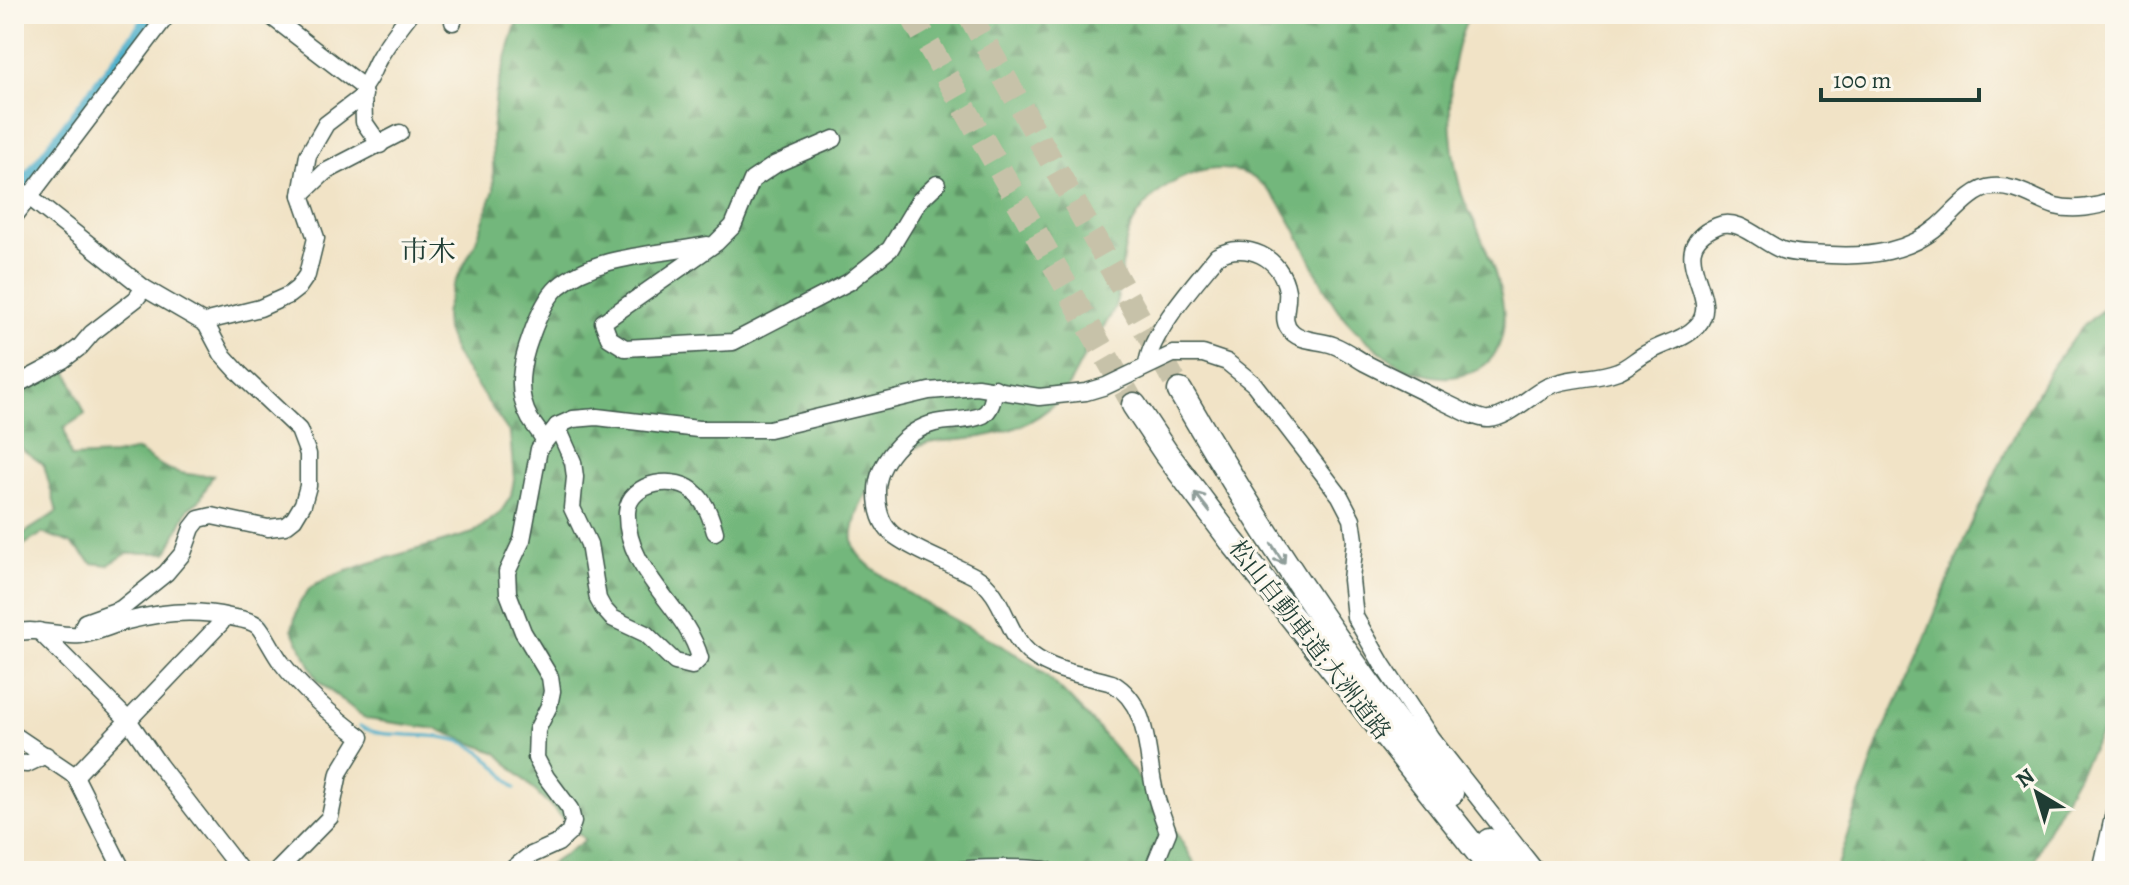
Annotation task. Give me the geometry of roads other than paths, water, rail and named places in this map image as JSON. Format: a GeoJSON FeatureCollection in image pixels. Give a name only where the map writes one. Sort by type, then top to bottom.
{"type":"FeatureCollection","features":[{"type":"Feature","properties":{"kind":"highway","name":"松山自動車道;大洲道路"},"geometry":{"type":"LineString","coordinates":[[1180,391],[1257,521],[1318,614],[1448,789],[1514,871]]}},
{"type":"Feature","properties":{"kind":"highway","name":"松山自動車道;大洲道路"},"geometry":{"type":"LineString","coordinates":[[1134,405],[1231,540],[1493,871]]}},
{"type":"Feature","properties":{"kind":"street"},"geometry":{"type":"LineString","coordinates":[[14,217],[22,191],[168,14]]}},
{"type":"Feature","properties":{"kind":"street"},"geometry":{"type":"LineString","coordinates":[[268,14],[364,91]]}},
{"type":"Feature","properties":{"kind":"street"},"geometry":{"type":"LineString","coordinates":[[206,324],[260,308],[289,295],[307,275],[316,238],[301,195],[308,155],[326,124],[364,91],[393,36],[410,14]]}},
{"type":"Feature","properties":{"kind":"street"},"geometry":{"type":"LineString","coordinates":[[364,91],[364,122],[380,145]]}},
{"type":"Feature","properties":{"kind":"street"},"geometry":{"type":"LineString","coordinates":[[301,195],[325,172],[400,133]]}},
{"type":"Feature","properties":{"kind":"street"},"geometry":{"type":"LineString","coordinates":[[834,139],[776,164],[752,180],[733,226],[716,243],[603,322],[609,338],[625,348],[733,342],[751,335],[849,282],[890,249],[919,201],[937,184]]}},
{"type":"Feature","properties":{"kind":"street"},"geometry":{"type":"LineString","coordinates":[[1147,365],[1148,351],[1217,256],[1230,248],[1245,249],[1267,257],[1279,271],[1287,291],[1284,319],[1292,333],[1331,344],[1471,415],[1488,419],[1567,379],[1618,371],[1648,352],[1684,336],[1699,324],[1704,309],[1691,261],[1693,247],[1704,233],[1719,225],[1739,226],[1786,252],[1872,254],[1913,243],[1938,227],[1981,190],[1990,187],[2016,189],[2056,206],[2072,208],[2102,205],[2115,200]]}},
{"type":"Feature","properties":{"kind":"street"},"geometry":{"type":"LineString","coordinates":[[22,191],[144,288],[206,324],[222,354],[299,430],[308,454],[308,486],[303,504],[294,519],[285,526],[268,528],[212,516],[199,519],[192,528],[183,553],[166,573],[121,609],[91,618],[81,631]]}},
{"type":"Feature","properties":{"kind":"street"},"geometry":{"type":"LineString","coordinates":[[544,440],[530,419],[520,382],[523,359],[535,327],[547,301],[559,287],[617,260],[716,243]]}},
{"type":"Feature","properties":{"kind":"street"},"geometry":{"type":"LineString","coordinates":[[14,386],[71,354],[92,333],[136,299],[144,288]]}},
{"type":"Feature","properties":{"kind":"street"},"geometry":{"type":"LineString","coordinates":[[510,871],[529,856],[558,843],[569,833],[573,822],[570,809],[536,758],[537,730],[549,706],[552,691],[550,677],[523,632],[508,593],[507,572],[522,540],[539,449],[557,426],[573,419],[597,417],[698,429],[769,429],[929,391],[977,387],[1039,397],[1086,392],[1106,386],[1173,354],[1203,354],[1227,362],[1254,384],[1340,496],[1352,519],[1355,540],[1351,597],[1355,617],[1431,738],[1536,871]]}},
{"type":"Feature","properties":{"kind":"street"},"geometry":{"type":"LineString","coordinates":[[995,388],[991,407],[982,415],[936,422],[919,428],[903,441],[882,469],[877,484],[880,517],[893,535],[980,580],[1002,607],[1015,637],[1030,655],[1058,668],[1112,683],[1121,688],[1137,706],[1155,795],[1168,832],[1152,871]]}},
{"type":"Feature","properties":{"kind":"street"},"geometry":{"type":"LineString","coordinates":[[557,426],[573,462],[572,508],[589,544],[598,599],[612,618],[646,634],[675,662],[684,666],[692,666],[700,658],[696,642],[647,575],[631,539],[627,509],[632,498],[647,486],[662,482],[682,484],[695,492],[708,510],[715,532]]}},
{"type":"Feature","properties":{"kind":"street"},"geometry":{"type":"LineString","coordinates":[[14,633],[39,631],[62,636],[185,611],[252,622],[260,628],[268,646],[298,683],[330,714],[361,737],[339,773],[330,817],[277,871]]}},
{"type":"Feature","properties":{"kind":"street"},"geometry":{"type":"LineString","coordinates":[[75,776],[221,623],[223,616]]}},
{"type":"Feature","properties":{"kind":"street"},"geometry":{"type":"LineString","coordinates":[[39,631],[128,720],[241,871]]}},
{"type":"Feature","properties":{"kind":"street"},"geometry":{"type":"LineString","coordinates":[[14,735],[75,776],[123,871]]}},
{"type":"Feature","properties":{"kind":"street"},"geometry":{"type":"LineString","coordinates":[[14,763],[27,764],[46,755]]}},
{"type":"Feature","properties":{"kind":"street"},"geometry":{"type":"LineString","coordinates":[[2101,871],[2115,808]]}},
{"type":"Feature","properties":{"kind":"street"},"geometry":{"type":"LineString","coordinates":[[957,871],[987,868],[1049,871]]}},
{"type":"Feature","properties":{"kind":"waterway"},"geometry":{"type":"LineString","coordinates":[[14,201],[156,14]]}},
{"type":"Feature","properties":{"kind":"waterway"},"geometry":{"type":"LineString","coordinates":[[247,613],[265,619],[271,631]]}},
{"type":"Feature","properties":{"kind":"waterway"},"geometry":{"type":"LineString","coordinates":[[360,726],[377,733],[445,738],[469,745],[490,761],[515,788]]}},
{"type":"Feature","properties":{"kind":"tunnel"},"geometry":{"type":"LineString","coordinates":[[911,14],[1134,405]]}},
{"type":"Feature","properties":{"kind":"tunnel"},"geometry":{"type":"LineString","coordinates":[[969,14],[1180,391]]}},
{"type":"Feature","properties":{"kind":"district","name":"市木"},"geometry":{"type":"Point","coordinates":[428,252]}}]}
